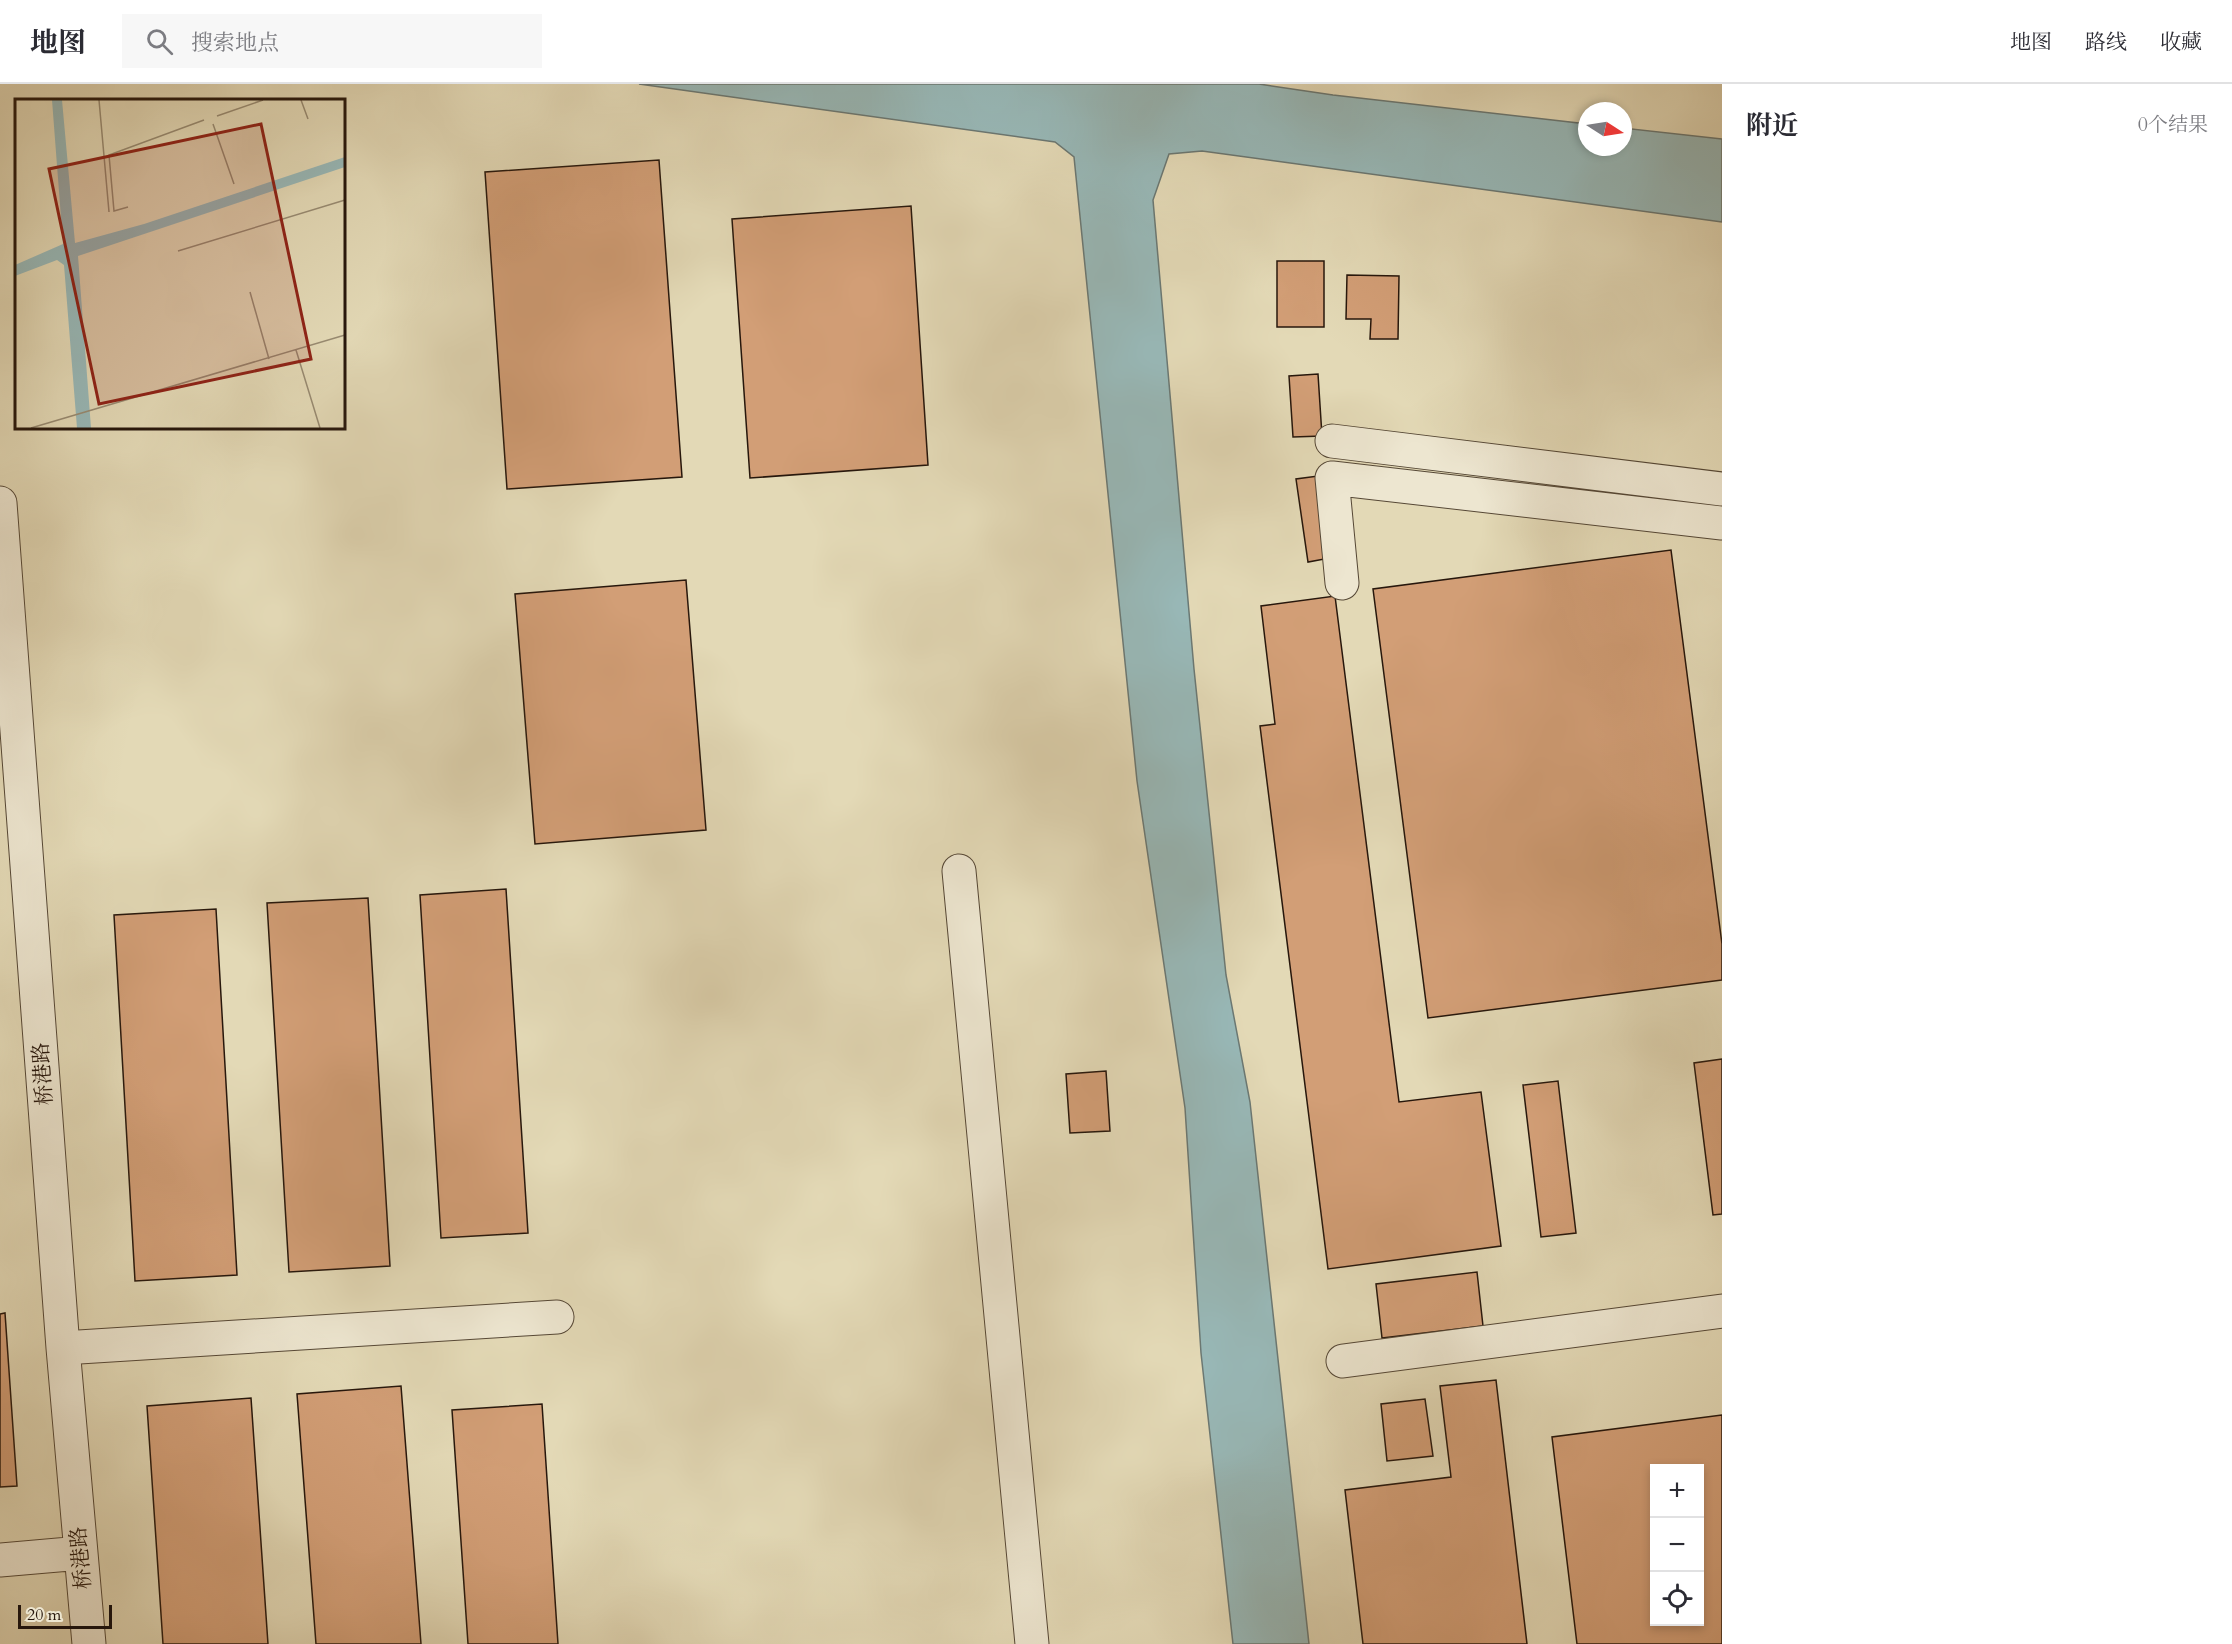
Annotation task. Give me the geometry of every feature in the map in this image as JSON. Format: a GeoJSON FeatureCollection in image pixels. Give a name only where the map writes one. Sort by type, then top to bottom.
{"type":"FeatureCollection","features":[{"type":"Feature","properties":{"kind":"street"},"geometry":{"type":"LineString","coordinates":[[1332,441],[1722,489]]}},
{"type":"Feature","properties":{"kind":"street"},"geometry":{"type":"LineString","coordinates":[[1342,583],[1332,478],[1722,523]]}},
{"type":"Feature","properties":{"kind":"street","name":"桥港路"},"geometry":{"type":"LineString","coordinates":[[0,503],[63,1348],[89,1644]]}},
{"type":"Feature","properties":{"kind":"street"},"geometry":{"type":"LineString","coordinates":[[959,871],[1032,1644]]}},
{"type":"Feature","properties":{"kind":"street"},"geometry":{"type":"LineString","coordinates":[[1342,1361],[1722,1311]]}},
{"type":"Feature","properties":{"kind":"street"},"geometry":{"type":"LineString","coordinates":[[63,1348],[557,1317]]}},
{"type":"Feature","properties":{"kind":"street"},"geometry":{"type":"LineString","coordinates":[[0,1560],[81,1553]]}},
{"type":"Feature","properties":{"kind":"water"},"geometry":{"type":"Polygon","coordinates":[[[639,84],[1259,84],[1333,95],[1578,123],[1578,156],[1632,156],[1632,129],[1722,139],[1722,222],[1202,151],[1169,154],[1153,200],[1194,669],[1226,975],[1250,1102],[1309,1644],[1233,1644],[1201,1353],[1185,1108],[1137,781],[1074,157],[1055,142],[639,84]]]}},
{"type":"Feature","properties":{"kind":"building"},"geometry":{"type":"Polygon","coordinates":[[[659,160],[682,477],[507,489],[485,172],[659,160]]]}},
{"type":"Feature","properties":{"kind":"building"},"geometry":{"type":"Polygon","coordinates":[[[911,206],[928,465],[750,478],[732,219],[911,206]]]}},
{"type":"Feature","properties":{"kind":"building"},"geometry":{"type":"Polygon","coordinates":[[[1277,261],[1324,261],[1324,327],[1277,327],[1277,261]]]}},
{"type":"Feature","properties":{"kind":"building"},"geometry":{"type":"Polygon","coordinates":[[[1347,275],[1399,276],[1398,339],[1370,339],[1371,319],[1346,319],[1347,275]]]}},
{"type":"Feature","properties":{"kind":"building"},"geometry":{"type":"Polygon","coordinates":[[[1318,374],[1322,436],[1293,437],[1289,376],[1318,374]]]}},
{"type":"Feature","properties":{"kind":"building"},"geometry":{"type":"Polygon","coordinates":[[[1318,476],[1330,558],[1308,562],[1296,479],[1318,476]]]}},
{"type":"Feature","properties":{"kind":"building"},"geometry":{"type":"Polygon","coordinates":[[[1671,550],[1722,944],[1722,980],[1428,1018],[1373,589],[1671,550]]]}},
{"type":"Feature","properties":{"kind":"building"},"geometry":{"type":"Polygon","coordinates":[[[686,580],[706,830],[535,844],[515,594],[686,580]]]}},
{"type":"Feature","properties":{"kind":"building"},"geometry":{"type":"Polygon","coordinates":[[[1335,596],[1399,1102],[1481,1092],[1501,1246],[1328,1269],[1260,726],[1275,724],[1261,606],[1335,596]]]}},
{"type":"Feature","properties":{"kind":"building"},"geometry":{"type":"Polygon","coordinates":[[[506,889],[528,1233],[441,1238],[420,895],[506,889]]]}},
{"type":"Feature","properties":{"kind":"building"},"geometry":{"type":"Polygon","coordinates":[[[368,898],[390,1266],[289,1272],[267,903],[368,898]]]}},
{"type":"Feature","properties":{"kind":"building"},"geometry":{"type":"Polygon","coordinates":[[[216,909],[237,1275],[135,1281],[114,915],[216,909]]]}},
{"type":"Feature","properties":{"kind":"building"},"geometry":{"type":"Polygon","coordinates":[[[1722,1059],[1722,1214],[1713,1215],[1694,1063],[1722,1059]]]}},
{"type":"Feature","properties":{"kind":"building"},"geometry":{"type":"Polygon","coordinates":[[[1106,1071],[1110,1131],[1070,1133],[1066,1074],[1106,1071]]]}},
{"type":"Feature","properties":{"kind":"building"},"geometry":{"type":"Polygon","coordinates":[[[1558,1081],[1576,1233],[1541,1237],[1523,1085],[1558,1081]]]}},
{"type":"Feature","properties":{"kind":"building"},"geometry":{"type":"Polygon","coordinates":[[[1477,1272],[1483,1326],[1382,1338],[1376,1284],[1477,1272]]]}},
{"type":"Feature","properties":{"kind":"building"},"geometry":{"type":"Polygon","coordinates":[[[5,1313],[17,1486],[0,1487],[0,1314],[5,1313]]]}},
{"type":"Feature","properties":{"kind":"building"},"geometry":{"type":"Polygon","coordinates":[[[1496,1380],[1527,1644],[1363,1644],[1345,1490],[1451,1477],[1440,1386],[1496,1380]]]}},
{"type":"Feature","properties":{"kind":"building"},"geometry":{"type":"Polygon","coordinates":[[[401,1386],[421,1644],[316,1644],[297,1394],[401,1386]]]}},
{"type":"Feature","properties":{"kind":"building"},"geometry":{"type":"Polygon","coordinates":[[[251,1398],[268,1644],[163,1644],[147,1406],[251,1398]]]}},
{"type":"Feature","properties":{"kind":"building"},"geometry":{"type":"Polygon","coordinates":[[[1425,1399],[1433,1456],[1387,1461],[1381,1404],[1425,1399]]]}},
{"type":"Feature","properties":{"kind":"building"},"geometry":{"type":"Polygon","coordinates":[[[542,1404],[558,1644],[468,1644],[452,1410],[542,1404]]]}},
{"type":"Feature","properties":{"kind":"building"},"geometry":{"type":"Polygon","coordinates":[[[1722,1415],[1722,1644],[1577,1644],[1552,1437],[1722,1415]]]}}]}
